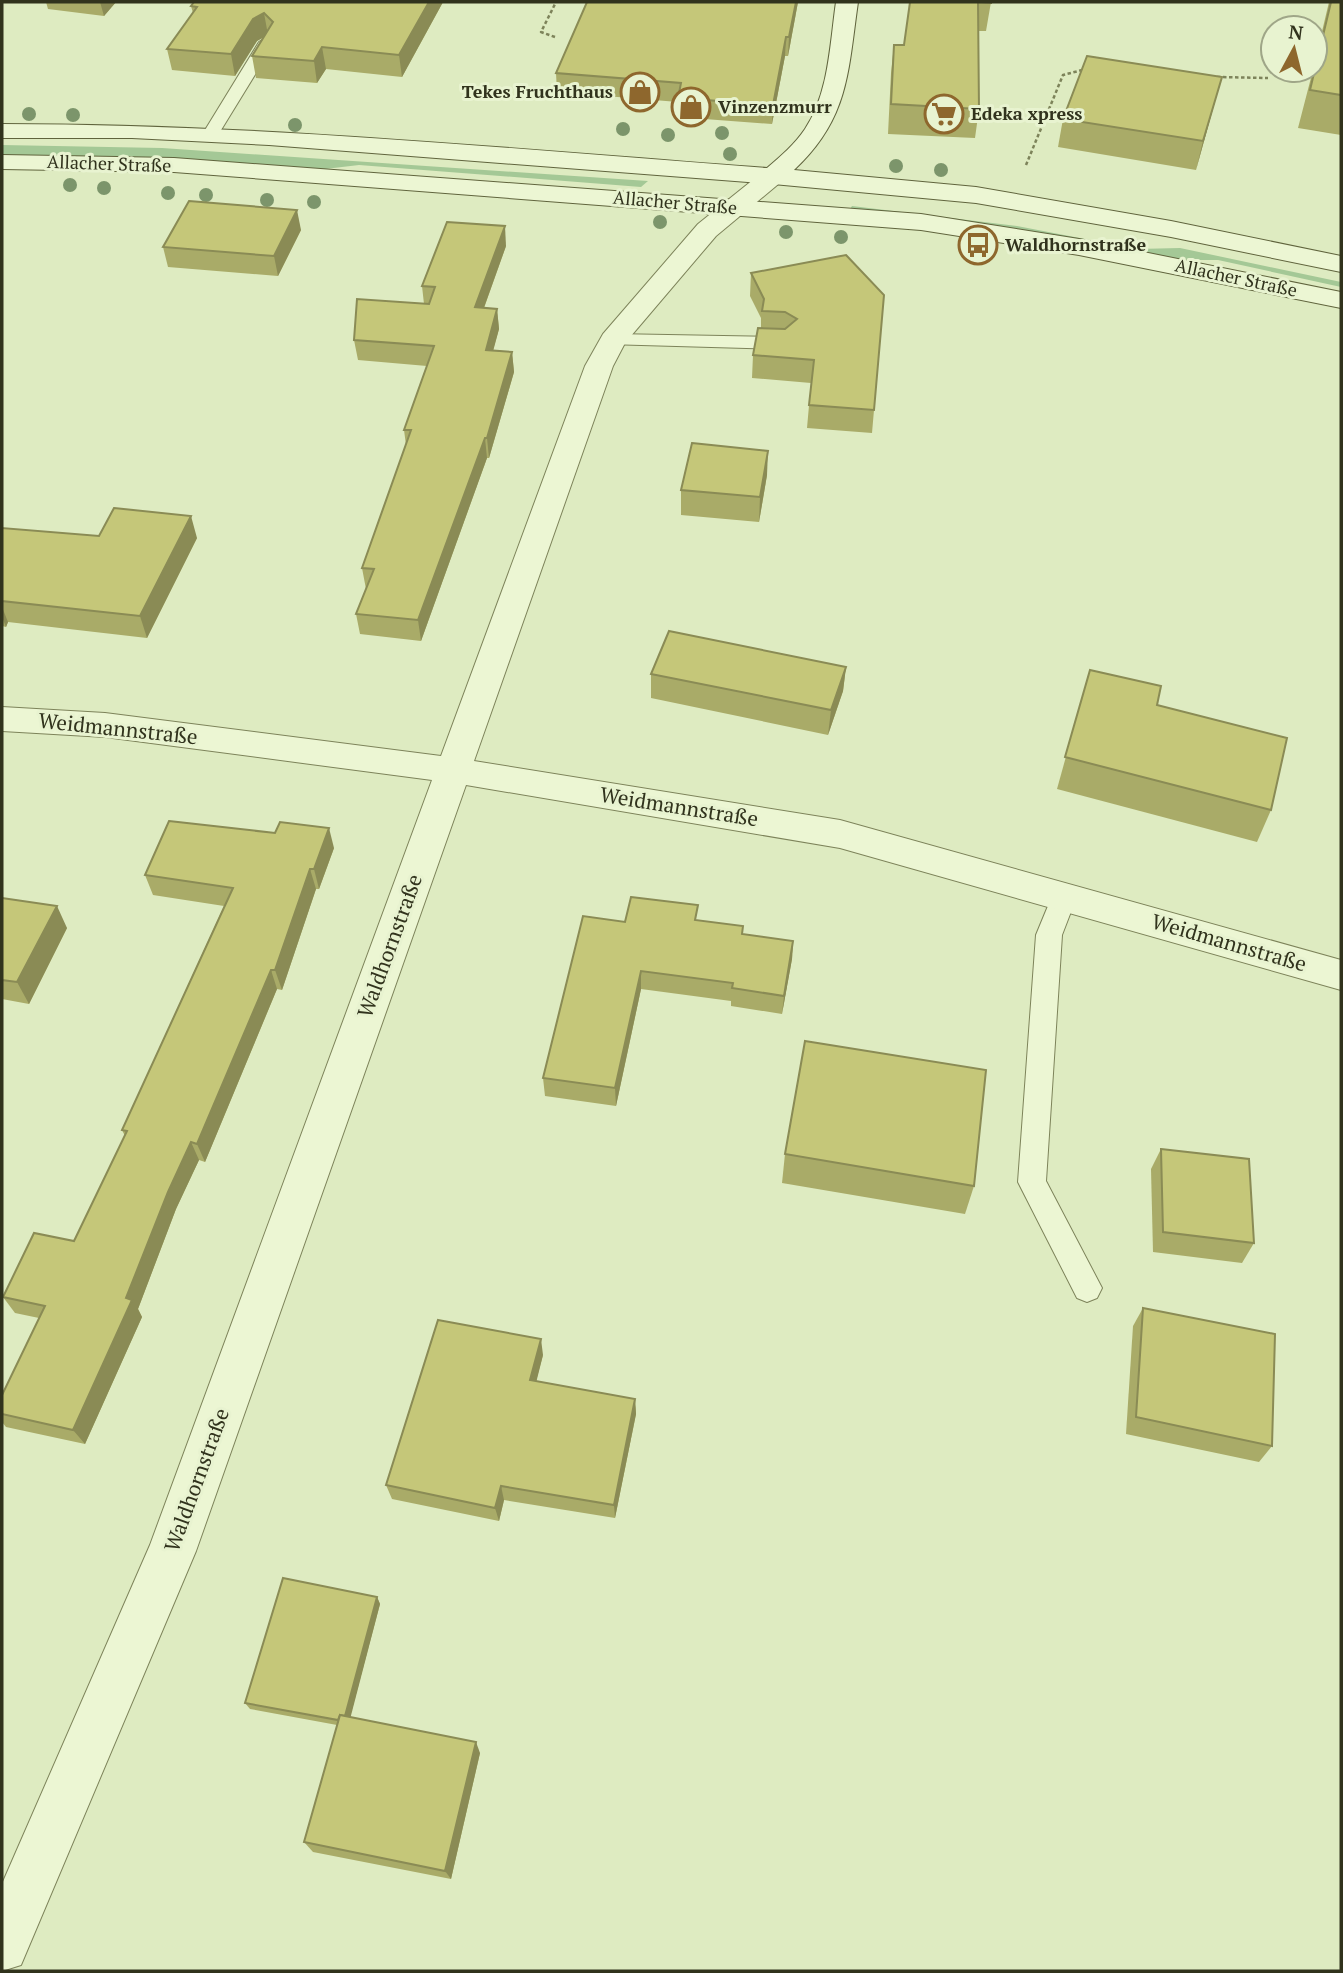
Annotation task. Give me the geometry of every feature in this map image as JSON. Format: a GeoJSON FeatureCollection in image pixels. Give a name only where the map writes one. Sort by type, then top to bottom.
{"type":"FeatureCollection","features":[{"type":"Feature","properties":{"kind":"street","name":"Waldhornstraße"},"geometry":{"type":"LineString","coordinates":[[2,1946],[172,1550],[599,366],[613,340],[707,230],[774,176],[803,149],[819,127],[829,103],[847,2]]}},
{"type":"Feature","properties":{"kind":"street","name":"Allacher Straße"},"geometry":{"type":"LineString","coordinates":[[2,131],[132,131],[210,135],[774,176],[1011,201],[1341,264]]}},
{"type":"Feature","properties":{"kind":"street","name":"Allacher Straße"},"geometry":{"type":"LineString","coordinates":[[2,162],[174,165],[920,222],[1018,234],[1341,299]]}},
{"type":"Feature","properties":{"kind":"street","name":"Weidmannstraße"},"geometry":{"type":"LineString","coordinates":[[2,719],[106,725],[454,770],[840,834],[1341,975]]}},
{"type":"Feature","properties":{"kind":"lane"},"geometry":{"type":"LineString","coordinates":[[210,135],[267,42]]}},
{"type":"Feature","properties":{"kind":"lane"},"geometry":{"type":"LineString","coordinates":[[613,340],[784,343]]}},
{"type":"Feature","properties":{"kind":"lane"},"geometry":{"type":"LineString","coordinates":[[1064,897],[1049,935],[1032,1182],[1087,1288]]}},
{"type":"Feature","properties":{"kind":"path"},"geometry":{"type":"LineString","coordinates":[[555,37],[541,32],[556,2]]}},
{"type":"Feature","properties":{"kind":"path"},"geometry":{"type":"LineString","coordinates":[[1011,201],[1063,75],[1091,68]]}},
{"type":"Feature","properties":{"kind":"path"},"geometry":{"type":"LineString","coordinates":[[1208,77],[1259,78]]}},
{"type":"Feature","properties":{"kind":"green space"},"geometry":{"type":"Polygon","coordinates":[[[2,145],[162,148],[648,181],[641,187],[359,165],[308,171],[47,156],[2,157],[2,145]]]}},
{"type":"Feature","properties":{"kind":"green space"},"geometry":{"type":"Polygon","coordinates":[[[852,206],[1017,226],[1137,249],[1180,248],[1341,282],[1341,287],[1218,260],[1172,260],[848,212],[852,206]]]}},
{"type":"Feature","properties":{"kind":"building"},"geometry":{"type":"Polygon","coordinates":[[[194,2],[429,2],[399,55],[322,47],[314,61],[252,56],[273,22],[264,13],[253,19],[231,54],[167,49],[197,7],[191,6],[194,2]]]}},
{"type":"Feature","properties":{"kind":"building"},"geometry":{"type":"Polygon","coordinates":[[[587,2],[796,2],[789,37],[786,37],[773,105],[678,98],[681,83],[556,73],[587,2]]]}},
{"type":"Feature","properties":{"kind":"building"},"geometry":{"type":"Polygon","coordinates":[[[910,2],[978,2],[979,109],[891,104],[894,45],[904,45],[910,2]]]}},
{"type":"Feature","properties":{"kind":"building"},"geometry":{"type":"Polygon","coordinates":[[[1331,2],[1341,2],[1341,95],[1310,90],[1311,84],[1329,84],[1328,14],[1331,2]]]}},
{"type":"Feature","properties":{"kind":"building"},"geometry":{"type":"Polygon","coordinates":[[[1087,56],[1222,77],[1203,141],[1063,119],[1087,56]]]}},
{"type":"Feature","properties":{"kind":"building"},"geometry":{"type":"Polygon","coordinates":[[[189,201],[297,210],[274,256],[163,247],[189,201]]]}},
{"type":"Feature","properties":{"kind":"building"},"geometry":{"type":"Polygon","coordinates":[[[447,222],[505,226],[475,307],[497,309],[486,350],[512,352],[487,438],[418,620],[356,614],[374,569],[362,568],[411,430],[404,430],[434,346],[354,340],[357,299],[429,304],[435,287],[422,286],[447,222]]]}},
{"type":"Feature","properties":{"kind":"building"},"geometry":{"type":"Polygon","coordinates":[[[846,255],[884,295],[874,410],[809,405],[814,360],[753,355],[758,328],[785,329],[797,319],[785,312],[762,311],[764,299],[751,273],[846,255]]]}},
{"type":"Feature","properties":{"kind":"building"},"geometry":{"type":"Polygon","coordinates":[[[692,443],[768,451],[760,497],[681,490],[692,443]]]}},
{"type":"Feature","properties":{"kind":"building"},"geometry":{"type":"Polygon","coordinates":[[[114,508],[191,516],[140,616],[2,601],[2,528],[99,536],[114,508]]]}},
{"type":"Feature","properties":{"kind":"building"},"geometry":{"type":"Polygon","coordinates":[[[669,631],[846,667],[831,710],[651,674],[669,631]]]}},
{"type":"Feature","properties":{"kind":"building"},"geometry":{"type":"Polygon","coordinates":[[[1090,670],[1161,686],[1157,705],[1287,738],[1271,810],[1065,757],[1090,670]]]}},
{"type":"Feature","properties":{"kind":"building"},"geometry":{"type":"Polygon","coordinates":[[[169,821],[275,833],[280,822],[329,828],[314,869],[310,869],[275,970],[271,970],[197,1144],[191,1142],[168,1192],[126,1298],[132,1300],[73,1430],[2,1414],[2,1395],[45,1306],[3,1297],[34,1233],[74,1241],[127,1131],[122,1130],[233,888],[145,875],[169,821]]]}},
{"type":"Feature","properties":{"kind":"building"},"geometry":{"type":"Polygon","coordinates":[[[631,897],[698,905],[695,920],[743,926],[742,934],[793,941],[784,996],[732,988],[733,983],[641,971],[615,1088],[543,1078],[583,916],[625,922],[631,897]]]}},
{"type":"Feature","properties":{"kind":"building"},"geometry":{"type":"Polygon","coordinates":[[[2,898],[57,906],[17,982],[2,980],[2,898]]]}},
{"type":"Feature","properties":{"kind":"building"},"geometry":{"type":"Polygon","coordinates":[[[805,1041],[986,1070],[974,1186],[785,1154],[805,1041]]]}},
{"type":"Feature","properties":{"kind":"building"},"geometry":{"type":"Polygon","coordinates":[[[1161,1149],[1249,1159],[1254,1243],[1163,1232],[1161,1149]]]}},
{"type":"Feature","properties":{"kind":"building"},"geometry":{"type":"Polygon","coordinates":[[[1143,1308],[1275,1334],[1272,1446],[1136,1417],[1143,1308]]]}},
{"type":"Feature","properties":{"kind":"building"},"geometry":{"type":"Polygon","coordinates":[[[438,1320],[541,1339],[530,1380],[635,1399],[614,1505],[501,1486],[495,1508],[386,1485],[438,1320]]]}},
{"type":"Feature","properties":{"kind":"building"},"geometry":{"type":"Polygon","coordinates":[[[283,1578],[377,1597],[345,1716],[340,1715],[338,1720],[245,1703],[283,1578]]]}},
{"type":"Feature","properties":{"kind":"building"},"geometry":{"type":"Polygon","coordinates":[[[340,1715],[476,1742],[445,1871],[304,1842],[340,1715]]]}},
{"type":"Feature","properties":{"kind":"place","name":"Tekes Fruchthaus"},"geometry":{"type":"Point","coordinates":[640,92]}},
{"type":"Feature","properties":{"kind":"place","name":"Vinzenzmurr"},"geometry":{"type":"Point","coordinates":[691,107]}},
{"type":"Feature","properties":{"kind":"place","name":"Edeka xpress"},"geometry":{"type":"Point","coordinates":[944,114]}},
{"type":"Feature","properties":{"kind":"place","name":"Waldhornstraße"},"geometry":{"type":"Point","coordinates":[978,245]}}]}
